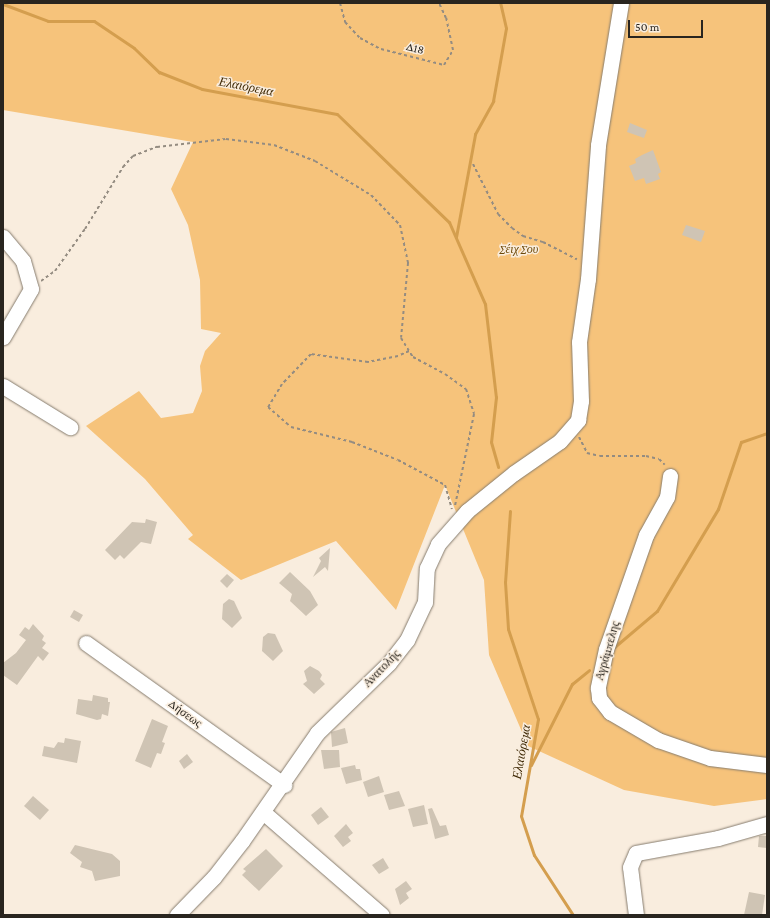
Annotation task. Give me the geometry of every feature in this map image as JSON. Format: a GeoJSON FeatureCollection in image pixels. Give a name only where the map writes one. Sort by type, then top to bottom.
{"type":"FeatureCollection","features":[{"type":"Feature","properties":{"kind":"street"},"geometry":{"type":"LineString","coordinates":[[574,427],[581,405],[579,342],[589,265],[600,132],[622,3]]}},
{"type":"Feature","properties":{"kind":"street"},"geometry":{"type":"LineString","coordinates":[[3,237],[23,261],[31,289],[3,337]]}},
{"type":"Feature","properties":{"kind":"street"},"geometry":{"type":"LineString","coordinates":[[3,386],[70,427]]}},
{"type":"Feature","properties":{"kind":"street","name":"Ανατολής"},"geometry":{"type":"LineString","coordinates":[[177,915],[214,877],[284,785],[300,756],[317,733],[389,663],[411,635],[425,602],[429,562],[442,540],[478,502],[560,441],[574,427]]}},
{"type":"Feature","properties":{"kind":"street","name":"Αγράμπελης"},"geometry":{"type":"LineString","coordinates":[[670,476],[667,497],[646,535],[606,649],[598,696],[610,712],[658,740],[710,758],[767,765]]}},
{"type":"Feature","properties":{"kind":"street","name":"Δήσεως"},"geometry":{"type":"LineString","coordinates":[[86,643],[284,785]]}},
{"type":"Feature","properties":{"kind":"street"},"geometry":{"type":"LineString","coordinates":[[263,812],[382,915]]}},
{"type":"Feature","properties":{"kind":"street"},"geometry":{"type":"LineString","coordinates":[[636,915],[630,867],[636,853],[718,838],[767,824]]}},
{"type":"Feature","properties":{"kind":"path","name":"Δ18"},"geometry":{"type":"LineString","coordinates":[[340,3],[345,22],[360,38],[381,49],[444,65],[453,50],[446,18],[440,3]]}},
{"type":"Feature","properties":{"kind":"path"},"geometry":{"type":"LineString","coordinates":[[31,289],[55,271],[85,229],[123,167],[132,156],[157,147],[226,139],[274,145],[315,161],[371,195],[400,225],[408,263],[401,338],[413,357],[445,374],[466,389],[474,414],[453,512],[445,485],[398,460],[352,442],[291,426],[268,407],[282,384],[310,354],[368,362],[398,356],[409,351]]}},
{"type":"Feature","properties":{"kind":"path"},"geometry":{"type":"LineString","coordinates":[[473,164],[498,214],[512,228],[523,236],[543,242],[589,265]]}},
{"type":"Feature","properties":{"kind":"path"},"geometry":{"type":"LineString","coordinates":[[574,427],[587,453],[600,456],[646,456],[659,459],[667,467],[670,476]]}},
{"type":"Feature","properties":{"kind":"green space","name":"Σέιχ Σου"},"geometry":{"type":"Polygon","coordinates":[[[3,3],[767,3],[767,799],[714,806],[624,790],[528,746],[489,655],[484,580],[445,485],[396,610],[336,541],[241,580],[188,539],[193,535],[145,479],[86,426],[139,391],[161,418],[193,413],[202,391],[200,366],[205,351],[221,333],[201,329],[200,280],[188,225],[171,189],[193,142],[3,110],[3,3]]]}},
{"type":"Feature","properties":{"kind":"building"},"geometry":{"type":"Polygon","coordinates":[[[630,123],[647,130],[644,138],[627,132],[630,123]]]}},
{"type":"Feature","properties":{"kind":"building"},"geometry":{"type":"Polygon","coordinates":[[[653,150],[661,172],[658,174],[660,179],[646,184],[644,178],[635,181],[629,166],[636,163],[635,159],[653,150]]]}},
{"type":"Feature","properties":{"kind":"building"},"geometry":{"type":"Polygon","coordinates":[[[686,225],[705,231],[701,242],[682,235],[686,225]]]}},
{"type":"Feature","properties":{"kind":"building"},"geometry":{"type":"Polygon","coordinates":[[[146,519],[157,522],[151,544],[141,542],[124,559],[120,555],[115,560],[105,550],[132,522],[145,523],[146,519]]]}},
{"type":"Feature","properties":{"kind":"building"},"geometry":{"type":"Polygon","coordinates":[[[330,548],[328,571],[325,567],[313,577],[321,561],[319,558],[330,548]]]}},
{"type":"Feature","properties":{"kind":"building"},"geometry":{"type":"Polygon","coordinates":[[[290,572],[310,591],[318,605],[306,616],[290,601],[292,594],[279,583],[290,572]]]}},
{"type":"Feature","properties":{"kind":"building"},"geometry":{"type":"Polygon","coordinates":[[[227,574],[234,580],[227,588],[220,581],[227,574]]]}},
{"type":"Feature","properties":{"kind":"building"},"geometry":{"type":"Polygon","coordinates":[[[229,599],[234,601],[242,618],[232,628],[222,619],[223,604],[229,599]]]}},
{"type":"Feature","properties":{"kind":"building"},"geometry":{"type":"Polygon","coordinates":[[[74,610],[83,615],[79,622],[70,617],[74,610]]]}},
{"type":"Feature","properties":{"kind":"building"},"geometry":{"type":"Polygon","coordinates":[[[33,624],[44,636],[42,640],[46,643],[42,648],[49,653],[43,661],[38,656],[17,685],[3,675],[3,663],[16,653],[26,640],[19,635],[25,627],[29,630],[33,624]]]}},
{"type":"Feature","properties":{"kind":"building"},"geometry":{"type":"Polygon","coordinates":[[[268,633],[275,634],[283,651],[273,661],[262,651],[263,637],[268,633]]]}},
{"type":"Feature","properties":{"kind":"building"},"geometry":{"type":"Polygon","coordinates":[[[310,666],[319,671],[322,675],[320,679],[325,684],[314,694],[303,684],[307,681],[304,671],[310,666]]]}},
{"type":"Feature","properties":{"kind":"building"},"geometry":{"type":"Polygon","coordinates":[[[93,695],[108,698],[108,702],[110,702],[108,716],[102,714],[101,719],[97,720],[76,714],[78,699],[92,701],[93,695]]]}},
{"type":"Feature","properties":{"kind":"building"},"geometry":{"type":"Polygon","coordinates":[[[152,719],[168,726],[162,742],[165,743],[161,754],[157,753],[151,768],[135,761],[152,719]]]}},
{"type":"Feature","properties":{"kind":"building"},"geometry":{"type":"Polygon","coordinates":[[[345,728],[348,743],[332,747],[331,732],[345,728]]]}},
{"type":"Feature","properties":{"kind":"building"},"geometry":{"type":"Polygon","coordinates":[[[65,738],[81,741],[77,763],[42,756],[44,746],[54,748],[58,742],[64,743],[65,738]]]}},
{"type":"Feature","properties":{"kind":"building"},"geometry":{"type":"Polygon","coordinates":[[[321,750],[339,750],[340,767],[324,769],[321,750]]]}},
{"type":"Feature","properties":{"kind":"building"},"geometry":{"type":"Polygon","coordinates":[[[187,754],[193,762],[184,769],[179,761],[187,754]]]}},
{"type":"Feature","properties":{"kind":"building"},"geometry":{"type":"Polygon","coordinates":[[[355,765],[356,769],[360,769],[362,780],[346,784],[341,768],[355,765]]]}},
{"type":"Feature","properties":{"kind":"building"},"geometry":{"type":"Polygon","coordinates":[[[379,776],[384,792],[368,797],[363,782],[379,776]]]}},
{"type":"Feature","properties":{"kind":"building"},"geometry":{"type":"Polygon","coordinates":[[[399,791],[405,806],[389,810],[384,795],[399,791]]]}},
{"type":"Feature","properties":{"kind":"building"},"geometry":{"type":"Polygon","coordinates":[[[33,796],[49,810],[40,820],[24,806],[33,796]]]}},
{"type":"Feature","properties":{"kind":"building"},"geometry":{"type":"Polygon","coordinates":[[[424,805],[428,824],[413,827],[408,809],[424,805]]]}},
{"type":"Feature","properties":{"kind":"building"},"geometry":{"type":"Polygon","coordinates":[[[321,807],[329,817],[318,825],[311,815],[321,807]]]}},
{"type":"Feature","properties":{"kind":"building"},"geometry":{"type":"Polygon","coordinates":[[[432,808],[440,826],[446,825],[449,835],[435,839],[428,809],[432,808]]]}},
{"type":"Feature","properties":{"kind":"building"},"geometry":{"type":"Polygon","coordinates":[[[346,824],[353,833],[348,837],[351,841],[343,847],[334,836],[346,824]]]}},
{"type":"Feature","properties":{"kind":"building"},"geometry":{"type":"Polygon","coordinates":[[[759,836],[767,836],[767,848],[758,847],[759,836]]]}},
{"type":"Feature","properties":{"kind":"building"},"geometry":{"type":"Polygon","coordinates":[[[75,845],[112,854],[120,861],[120,876],[95,881],[92,871],[80,867],[82,862],[70,853],[75,845]]]}},
{"type":"Feature","properties":{"kind":"building"},"geometry":{"type":"Polygon","coordinates":[[[266,849],[283,866],[259,891],[242,875],[246,871],[243,869],[266,849]]]}},
{"type":"Feature","properties":{"kind":"building"},"geometry":{"type":"Polygon","coordinates":[[[383,858],[389,868],[379,874],[372,865],[383,858]]]}},
{"type":"Feature","properties":{"kind":"building"},"geometry":{"type":"Polygon","coordinates":[[[406,881],[412,889],[406,893],[409,898],[400,905],[395,889],[406,881]]]}},
{"type":"Feature","properties":{"kind":"building"},"geometry":{"type":"Polygon","coordinates":[[[749,892],[765,895],[762,915],[744,915],[749,892]]]}},
{"type":"Feature","properties":{"kind":"waterway"},"geometry":{"type":"LineString","coordinates":[[456,237],[475,134],[493,101],[506,28],[500,3]]}},
{"type":"Feature","properties":{"kind":"waterway","name":"Ελαιόρεμα"},"geometry":{"type":"LineString","coordinates":[[3,4],[48,21],[94,21],[134,48],[159,72],[202,89],[337,114],[449,222],[485,304],[496,397],[491,442],[498,467]]}},
{"type":"Feature","properties":{"kind":"waterway"},"geometry":{"type":"LineString","coordinates":[[612,649],[657,611],[718,509],[741,442],[767,433]]}},
{"type":"Feature","properties":{"kind":"waterway","name":"Ελαιόρεμα"},"geometry":{"type":"LineString","coordinates":[[510,511],[505,582],[508,629],[538,719],[521,816],[534,855],[573,915]]}},
{"type":"Feature","properties":{"kind":"waterway"},"geometry":{"type":"LineString","coordinates":[[531,765],[572,684],[589,670]]}}]}
